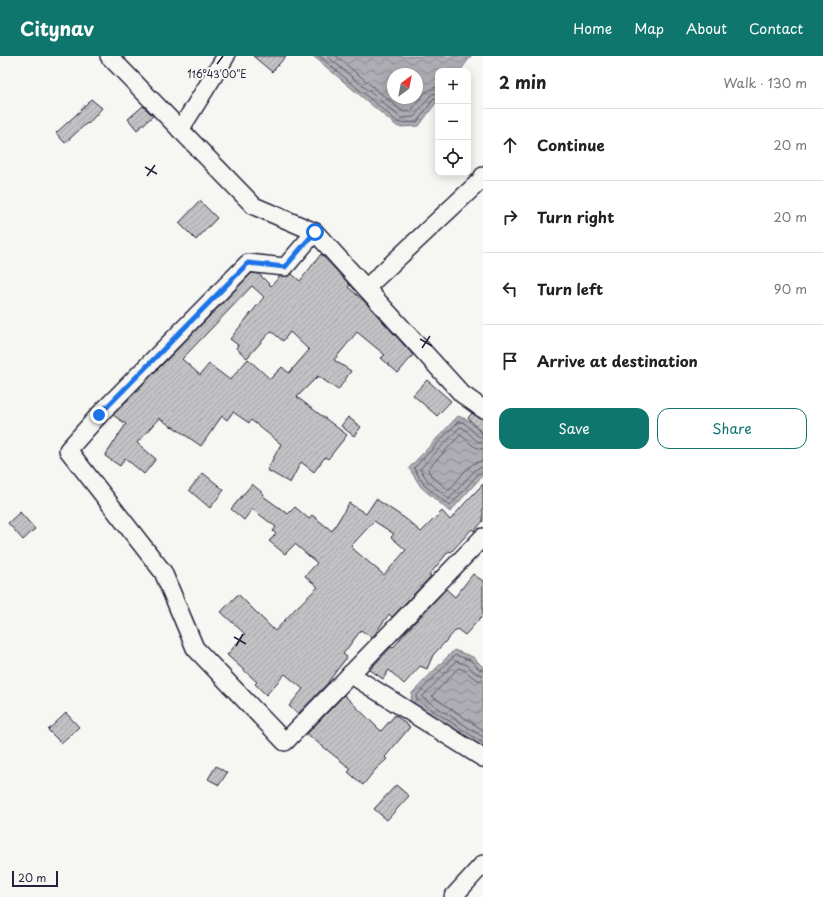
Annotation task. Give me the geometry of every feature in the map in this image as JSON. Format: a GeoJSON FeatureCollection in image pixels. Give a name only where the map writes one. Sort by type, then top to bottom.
{"type":"FeatureCollection","features":[{"type":"Feature","properties":{"kind":"street"},"geometry":{"type":"LineString","coordinates":[[109,56],[254,206],[315,232],[462,394],[483,409]]}},
{"type":"Feature","properties":{"kind":"street"},"geometry":{"type":"LineString","coordinates":[[180,130],[226,56]]}},
{"type":"Feature","properties":{"kind":"street"},"geometry":{"type":"LineString","coordinates":[[366,288],[481,180],[483,176]]}},
{"type":"Feature","properties":{"kind":"street"},"geometry":{"type":"LineString","coordinates":[[315,232],[285,267],[248,263],[99,415],[68,450],[163,572],[195,648],[285,742],[483,537]]}},
{"type":"Feature","properties":{"kind":"street"},"geometry":{"type":"LineString","coordinates":[[350,674],[483,758]]}},
{"type":"Feature","properties":{"kind":"street"},"geometry":{"type":"LineString","coordinates":[[453,897],[483,864]]}},
{"type":"Feature","properties":{"kind":"water"},"geometry":{"type":"Polygon","coordinates":[[[313,56],[471,56],[462,68],[435,68],[435,104],[419,126],[398,127],[313,56]]]}},
{"type":"Feature","properties":{"kind":"water"},"geometry":{"type":"Polygon","coordinates":[[[458,416],[468,420],[483,435],[483,475],[450,512],[421,487],[409,468],[458,416]]]}},
{"type":"Feature","properties":{"kind":"water"},"geometry":{"type":"Polygon","coordinates":[[[454,650],[473,657],[483,667],[483,748],[411,701],[412,693],[454,650]]]}},
{"type":"Feature","properties":{"kind":"building"},"geometry":{"type":"Polygon","coordinates":[[[253,56],[286,56],[272,72],[253,56]]]}},
{"type":"Feature","properties":{"kind":"building"},"geometry":{"type":"Polygon","coordinates":[[[91,99],[102,108],[88,124],[87,123],[65,143],[56,133],[91,99]]]}},
{"type":"Feature","properties":{"kind":"building"},"geometry":{"type":"Polygon","coordinates":[[[143,106],[153,116],[137,130],[128,119],[143,106]]]}},
{"type":"Feature","properties":{"kind":"building"},"geometry":{"type":"Polygon","coordinates":[[[200,201],[217,218],[196,240],[179,223],[200,201]]]}},
{"type":"Feature","properties":{"kind":"building"},"geometry":{"type":"Polygon","coordinates":[[[321,254],[350,285],[348,287],[365,302],[413,355],[398,373],[381,358],[385,355],[357,332],[334,360],[351,371],[338,390],[318,376],[297,397],[347,435],[328,459],[325,457],[314,472],[301,462],[290,483],[267,470],[281,444],[251,420],[249,423],[233,412],[227,420],[222,416],[201,446],[159,418],[137,443],[156,459],[144,474],[125,458],[120,466],[105,456],[126,424],[113,415],[252,273],[259,274],[271,286],[280,276],[288,276],[292,274],[300,281],[321,254]],[[252,286],[182,359],[200,375],[209,364],[230,380],[248,359],[270,379],[282,367],[289,373],[309,350],[290,332],[283,341],[271,331],[247,358],[236,348],[238,345],[230,339],[264,297],[252,286]]]}},
{"type":"Feature","properties":{"kind":"building"},"geometry":{"type":"Polygon","coordinates":[[[427,380],[451,401],[437,416],[413,395],[427,380]]]}},
{"type":"Feature","properties":{"kind":"building"},"geometry":{"type":"Polygon","coordinates":[[[472,413],[483,419],[483,434],[468,418],[472,413]]]}},
{"type":"Feature","properties":{"kind":"building"},"geometry":{"type":"Polygon","coordinates":[[[348,417],[361,427],[354,436],[341,426],[348,417]]]}},
{"type":"Feature","properties":{"kind":"building"},"geometry":{"type":"Polygon","coordinates":[[[203,473],[224,490],[210,508],[189,490],[203,473]]]}},
{"type":"Feature","properties":{"kind":"building"},"geometry":{"type":"Polygon","coordinates":[[[252,484],[264,494],[263,496],[288,514],[295,507],[309,519],[312,515],[332,531],[349,503],[366,514],[376,499],[406,519],[421,532],[442,511],[450,520],[483,484],[483,521],[474,531],[472,529],[451,552],[449,551],[429,575],[431,576],[392,617],[389,614],[372,638],[361,630],[343,654],[347,657],[329,682],[298,714],[289,706],[303,689],[285,674],[266,695],[255,684],[257,682],[227,655],[245,634],[221,612],[238,594],[275,631],[318,587],[305,576],[317,563],[295,544],[285,554],[269,541],[276,534],[273,531],[276,527],[252,509],[244,520],[231,509],[252,484]],[[374,521],[351,546],[384,575],[406,550],[391,537],[394,534],[374,521]]]}},
{"type":"Feature","properties":{"kind":"building"},"geometry":{"type":"Polygon","coordinates":[[[20,512],[35,529],[23,540],[8,523],[20,512]]]}},
{"type":"Feature","properties":{"kind":"building"},"geometry":{"type":"Polygon","coordinates":[[[473,574],[483,581],[483,615],[465,635],[457,629],[433,655],[427,669],[420,666],[404,684],[389,670],[383,679],[370,670],[391,647],[393,648],[446,589],[455,597],[473,574]]]}},
{"type":"Feature","properties":{"kind":"building"},"geometry":{"type":"Polygon","coordinates":[[[344,695],[381,731],[395,715],[410,727],[385,757],[387,759],[375,770],[363,785],[348,772],[351,769],[307,734],[344,695]]]}},
{"type":"Feature","properties":{"kind":"building"},"geometry":{"type":"Polygon","coordinates":[[[66,713],[79,727],[61,743],[48,730],[66,713]]]}},
{"type":"Feature","properties":{"kind":"building"},"geometry":{"type":"Polygon","coordinates":[[[216,766],[227,773],[219,785],[208,779],[216,766]]]}},
{"type":"Feature","properties":{"kind":"building"},"geometry":{"type":"Polygon","coordinates":[[[396,785],[409,796],[387,820],[374,809],[396,785]]]}},
{"type":"Feature","properties":{"kind":"route"},"geometry":{"type":"LineString","coordinates":[[99,415],[248,263],[285,267],[315,232]]}}]}
